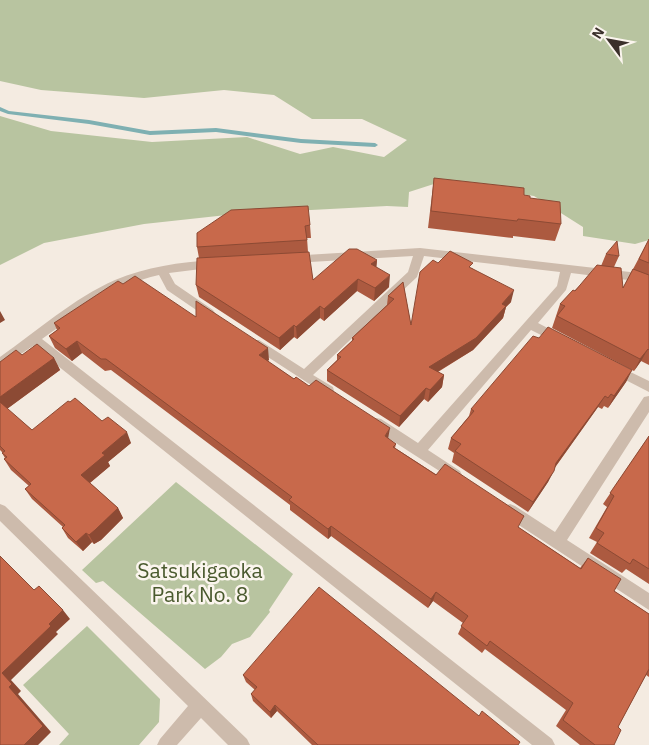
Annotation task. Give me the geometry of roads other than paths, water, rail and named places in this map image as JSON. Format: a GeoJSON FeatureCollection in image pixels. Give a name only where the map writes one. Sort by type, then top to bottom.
{"type":"FeatureCollection","features":[{"type":"Feature","properties":{"kind":"street"},"geometry":{"type":"LineString","coordinates":[[282,260],[420,252],[630,276],[649,285]]}},
{"type":"Feature","properties":{"kind":"street"},"geometry":{"type":"LineString","coordinates":[[304,376],[413,274],[420,252]]}},
{"type":"Feature","properties":{"kind":"street"},"geometry":{"type":"LineString","coordinates":[[0,363],[106,289],[119,283],[182,266],[222,264]]}},
{"type":"Feature","properties":{"kind":"street"},"geometry":{"type":"LineString","coordinates":[[420,451],[562,287],[566,269]]}},
{"type":"Feature","properties":{"kind":"street"},"geometry":{"type":"LineString","coordinates":[[162,270],[171,287],[218,318]]}},
{"type":"Feature","properties":{"kind":"street"},"geometry":{"type":"LineString","coordinates":[[530,324],[573,346]]}},
{"type":"Feature","properties":{"kind":"street"},"geometry":{"type":"LineString","coordinates":[[242,334],[337,397]]}},
{"type":"Feature","properties":{"kind":"street"},"geometry":{"type":"LineString","coordinates":[[33,339],[546,745]]}},
{"type":"Feature","properties":{"kind":"street"},"geometry":{"type":"LineString","coordinates":[[606,365],[649,387]]}},
{"type":"Feature","properties":{"kind":"street"},"geometry":{"type":"LineString","coordinates":[[557,542],[649,401]]}},
{"type":"Feature","properties":{"kind":"street"},"geometry":{"type":"LineString","coordinates":[[362,414],[468,483]]}},
{"type":"Feature","properties":{"kind":"street"},"geometry":{"type":"LineString","coordinates":[[500,504],[649,602]]}},
{"type":"Feature","properties":{"kind":"street"},"geometry":{"type":"LineString","coordinates":[[0,511],[241,745]]}},
{"type":"Feature","properties":{"kind":"street"},"geometry":{"type":"LineString","coordinates":[[166,745],[200,705]]}},
{"type":"Feature","properties":{"kind":"waterway"},"geometry":{"type":"LineString","coordinates":[[0,109],[8,112],[89,122],[150,133],[216,130],[301,141],[375,145]]}},
{"type":"Feature","properties":{"kind":"park label","name":"Satsukigaoka Park No. 8"},"geometry":{"type":"Point","coordinates":[200,582]}}]}
